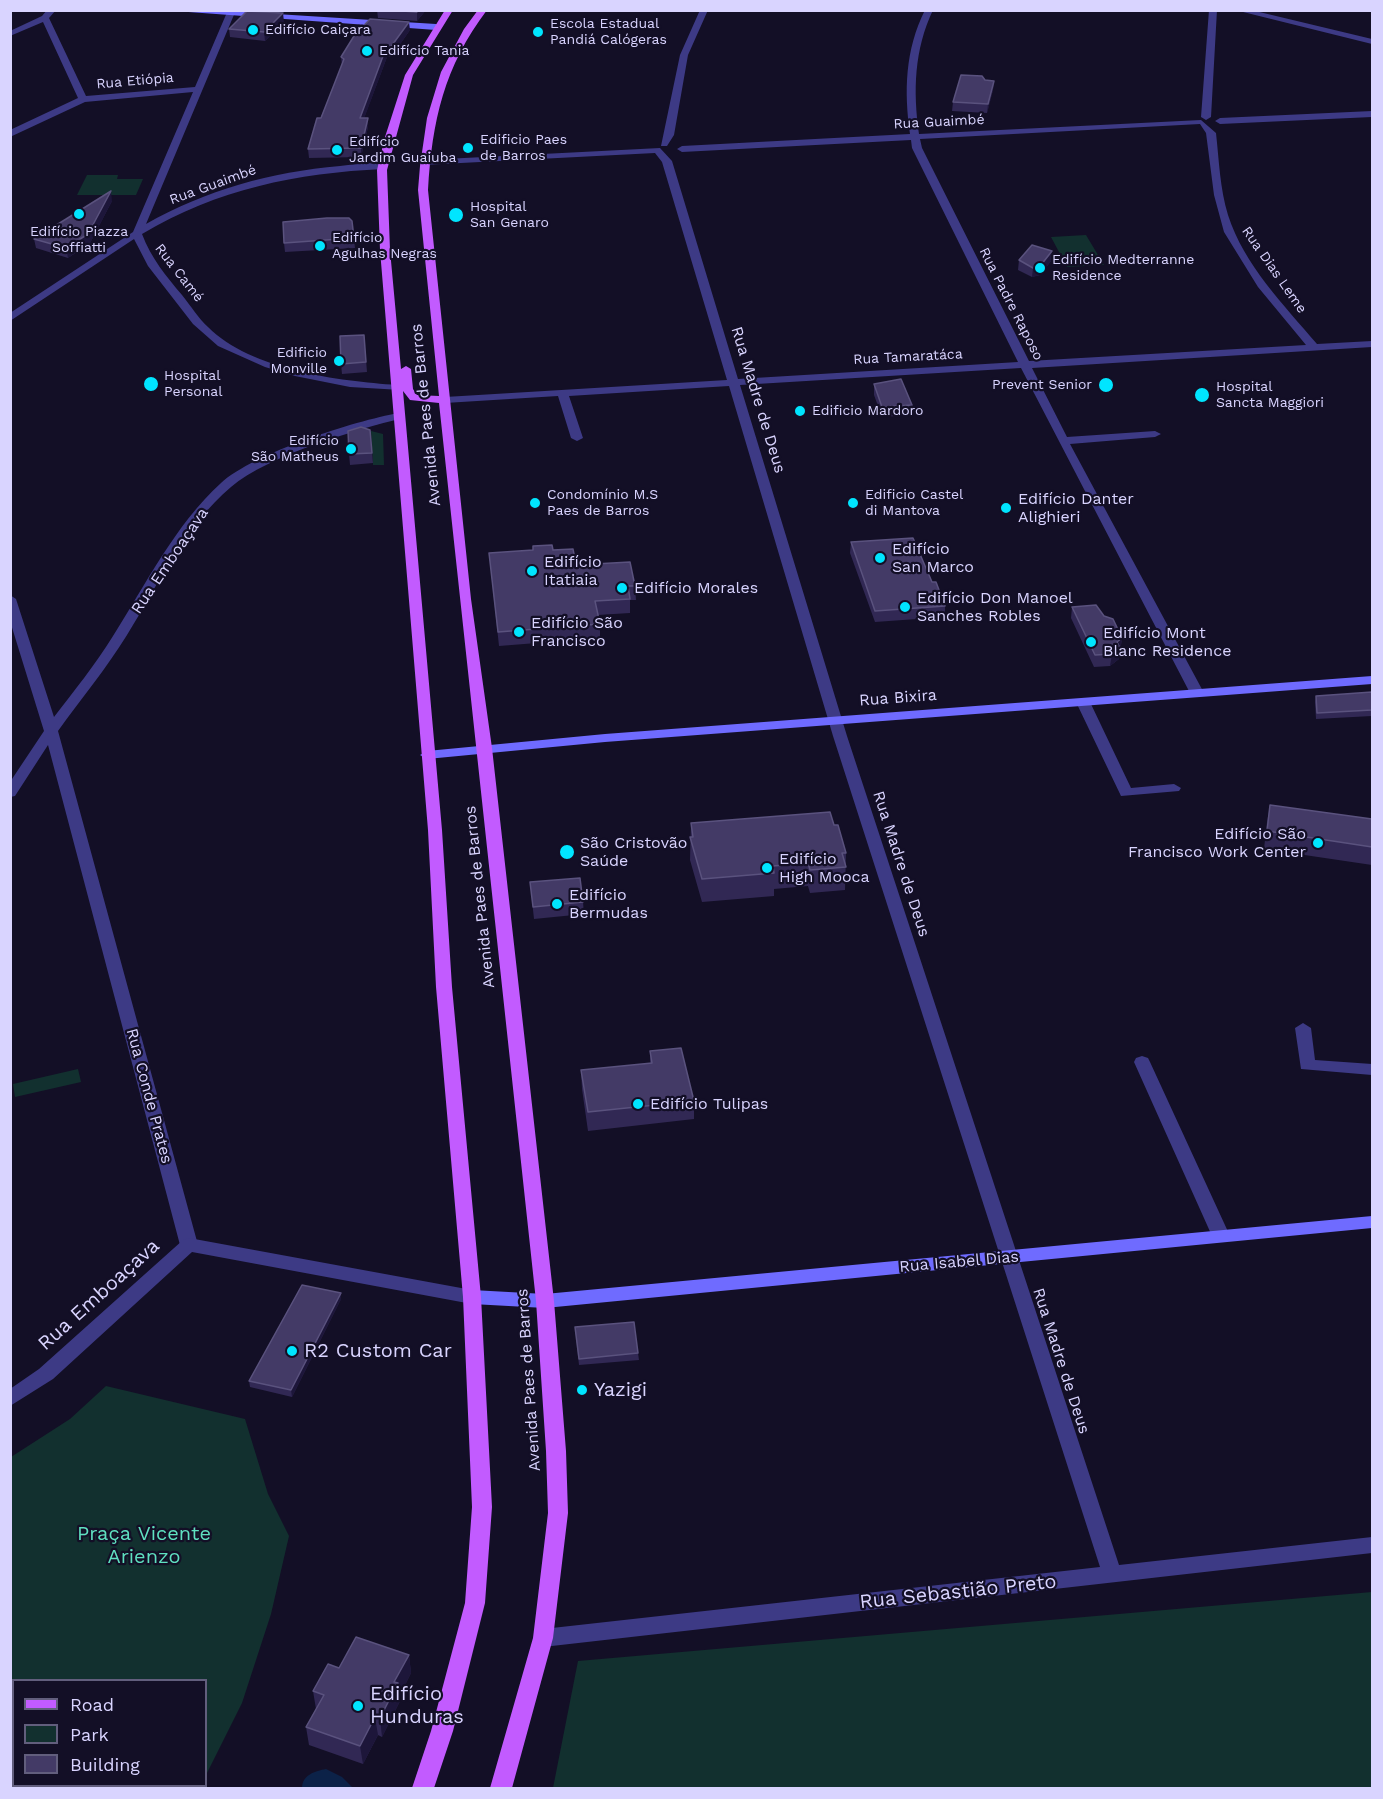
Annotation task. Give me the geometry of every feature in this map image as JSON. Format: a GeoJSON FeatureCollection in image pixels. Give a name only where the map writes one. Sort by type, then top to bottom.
{"type":"FeatureCollection","features":[{"type":"Feature","properties":{"kind":"main road"},"geometry":{"type":"LineString","coordinates":[[165,10],[456,23],[462,27],[457,35],[460,39]]}},
{"type":"Feature","properties":{"kind":"main road"},"geometry":{"type":"LineString","coordinates":[[298,10],[439,23]]}},
{"type":"Feature","properties":{"kind":"main road","name":"Avenida Paes de Barros"},"geometry":{"type":"LineString","coordinates":[[423,1788],[442,1731],[476,1603],[482,1507],[472,1297],[444,987],[435,830],[399,416],[394,331],[385,250],[383,166],[409,75],[449,10]]}},
{"type":"Feature","properties":{"kind":"main road","name":"Avenida Paes de Barros"},"geometry":{"type":"LineString","coordinates":[[483,10],[460,39],[442,80],[428,136],[423,190],[465,599],[485,748],[545,1301],[558,1513],[543,1638],[501,1788]]}},
{"type":"Feature","properties":{"kind":"main road"},"geometry":{"type":"LineString","coordinates":[[394,331],[404,342],[409,393],[420,399],[444,400]]}},
{"type":"Feature","properties":{"kind":"main road","name":"Rua Bixira"},"geometry":{"type":"LineString","coordinates":[[427,755],[485,748],[837,720],[1372,680]]}},
{"type":"Feature","properties":{"kind":"main road","name":"Rua Isabel Dias"},"geometry":{"type":"LineString","coordinates":[[545,1301],[1372,1222]]}},
{"type":"Feature","properties":{"kind":"main road"},"geometry":{"type":"LineString","coordinates":[[472,1297],[545,1301]]}},
{"type":"Feature","properties":{"kind":"street"},"geometry":{"type":"LineString","coordinates":[[10,34],[45,18],[52,10]]}},
{"type":"Feature","properties":{"kind":"street","name":"Rua Madre de Deus"},"geometry":{"type":"LineString","coordinates":[[704,10],[692,29],[682,63],[669,135],[669,151],[735,382],[837,720],[1008,1257],[1112,1574]]}},
{"type":"Feature","properties":{"kind":"street","name":"Rua Padre Raposo"},"geometry":{"type":"LineString","coordinates":[[929,10],[916,42],[910,85],[918,151],[1063,441],[1197,693]]}},
{"type":"Feature","properties":{"kind":"street","name":"Rua Dias Leme"},"geometry":{"type":"LineString","coordinates":[[1213,10],[1210,124],[1223,214],[1230,232],[1267,288],[1314,347]]}},
{"type":"Feature","properties":{"kind":"street"},"geometry":{"type":"LineString","coordinates":[[1239,10],[1372,42]]}},
{"type":"Feature","properties":{"kind":"street","name":"Rua Camé"},"geometry":{"type":"LineString","coordinates":[[230,12],[137,233],[142,251],[204,330],[220,342],[249,357],[328,380],[357,386],[397,388]]}},
{"type":"Feature","properties":{"kind":"street"},"geometry":{"type":"LineString","coordinates":[[45,18],[83,99]]}},
{"type":"Feature","properties":{"kind":"street","name":"Rua Etiópia"},"geometry":{"type":"LineString","coordinates":[[10,134],[83,99],[198,89]]}},
{"type":"Feature","properties":{"kind":"street","name":"Rua Guaimbé"},"geometry":{"type":"LineString","coordinates":[[424,163],[1372,114]]}},
{"type":"Feature","properties":{"kind":"street","name":"Rua Guaimbé"},"geometry":{"type":"LineString","coordinates":[[10,318],[137,233],[173,213],[243,186],[323,168],[383,166]]}},
{"type":"Feature","properties":{"kind":"street","name":"Rua Tamaratáca"},"geometry":{"type":"LineString","coordinates":[[444,400],[1372,344]]}},
{"type":"Feature","properties":{"kind":"street"},"geometry":{"type":"LineString","coordinates":[[563,393],[577,438]]}},
{"type":"Feature","properties":{"kind":"street","name":"Rua Emboaçava"},"geometry":{"type":"LineString","coordinates":[[10,793],[51,731],[106,657],[187,530],[229,483],[244,473],[322,440],[374,420],[399,416]]}},
{"type":"Feature","properties":{"kind":"street"},"geometry":{"type":"LineString","coordinates":[[1063,441],[1155,434]]}},
{"type":"Feature","properties":{"kind":"street","name":"Rua Conde Prates"},"geometry":{"type":"LineString","coordinates":[[10,599],[51,731],[189,1245]]}},
{"type":"Feature","properties":{"kind":"street"},"geometry":{"type":"LineString","coordinates":[[1083,702],[1126,793],[1174,789]]}},
{"type":"Feature","properties":{"kind":"street"},"geometry":{"type":"LineString","coordinates":[[1303,1028],[1307,1065],[1372,1070]]}},
{"type":"Feature","properties":{"kind":"street"},"geometry":{"type":"LineString","coordinates":[[1142,1062],[1221,1236]]}},
{"type":"Feature","properties":{"kind":"street"},"geometry":{"type":"LineString","coordinates":[[189,1245],[472,1297]]}},
{"type":"Feature","properties":{"kind":"street","name":"Rua Emboaçava"},"geometry":{"type":"LineString","coordinates":[[10,1399],[46,1374],[189,1245]]}},
{"type":"Feature","properties":{"kind":"street","name":"Rua Sebastião Preto"},"geometry":{"type":"LineString","coordinates":[[543,1638],[1372,1545]]}},
{"type":"Feature","properties":{"kind":"green space"},"geometry":{"type":"Polygon","coordinates":[[[87,175],[118,175],[117,179],[143,179],[136,195],[77,195],[87,175]]]}},
{"type":"Feature","properties":{"kind":"green space"},"geometry":{"type":"Polygon","coordinates":[[[1086,235],[1104,265],[1067,267],[1051,237],[1086,235]]]}},
{"type":"Feature","properties":{"kind":"green space"},"geometry":{"type":"Polygon","coordinates":[[[371,431],[383,434],[384,465],[373,465],[371,431]]]}},
{"type":"Feature","properties":{"kind":"green space"},"geometry":{"type":"Polygon","coordinates":[[[78,1069],[81,1082],[15,1097],[13,1084],[78,1069]]]}},
{"type":"Feature","properties":{"kind":"green space","name":"Praça Vicente Arienzo"},"geometry":{"type":"Polygon","coordinates":[[[106,1386],[245,1419],[268,1494],[289,1536],[271,1614],[242,1703],[207,1773],[207,1679],[12,1679],[12,1787],[198,1788],[11,1788],[11,1457],[70,1419],[106,1386]]]}},
{"type":"Feature","properties":{"kind":"green space"},"geometry":{"type":"Polygon","coordinates":[[[1372,1592],[1372,1788],[553,1788],[578,1661],[1372,1592]]]}},
{"type":"Feature","properties":{"kind":"water"},"geometry":{"type":"Polygon","coordinates":[[[326,1769],[342,1777],[353,1788],[302,1788],[307,1777],[314,1772],[326,1769]]]}},
{"type":"Feature","properties":{"kind":"building"},"geometry":{"type":"Polygon","coordinates":[[[387,10],[418,10],[417,12],[387,10]]]}},
{"type":"Feature","properties":{"kind":"building"},"geometry":{"type":"Polygon","coordinates":[[[247,11],[283,13],[264,32],[229,29],[247,11]]]}},
{"type":"Feature","properties":{"kind":"building"},"geometry":{"type":"Polygon","coordinates":[[[370,19],[409,22],[390,48],[386,48],[360,118],[368,118],[361,148],[308,149],[317,118],[321,118],[344,59],[341,57],[354,36],[370,19]]]}},
{"type":"Feature","properties":{"kind":"building"},"geometry":{"type":"Polygon","coordinates":[[[961,75],[982,76],[985,80],[994,81],[988,104],[953,102],[961,75]]]}},
{"type":"Feature","properties":{"kind":"building"},"geometry":{"type":"Polygon","coordinates":[[[111,191],[88,234],[66,248],[34,239],[111,191]]]}},
{"type":"Feature","properties":{"kind":"building"},"geometry":{"type":"Polygon","coordinates":[[[349,218],[352,221],[354,238],[284,243],[283,222],[349,218]]]}},
{"type":"Feature","properties":{"kind":"building"},"geometry":{"type":"Polygon","coordinates":[[[1032,245],[1052,251],[1041,265],[1033,268],[1019,260],[1032,245]]]}},
{"type":"Feature","properties":{"kind":"building"},"geometry":{"type":"Polygon","coordinates":[[[364,335],[366,362],[341,364],[340,336],[364,335]]]}},
{"type":"Feature","properties":{"kind":"building"},"geometry":{"type":"Polygon","coordinates":[[[901,379],[912,405],[882,407],[874,384],[901,379]]]}},
{"type":"Feature","properties":{"kind":"building"},"geometry":{"type":"Polygon","coordinates":[[[361,427],[370,430],[372,453],[349,454],[348,431],[361,427]]]}},
{"type":"Feature","properties":{"kind":"building"},"geometry":{"type":"Polygon","coordinates":[[[913,538],[932,582],[936,582],[945,606],[875,611],[851,542],[913,538]]]}},
{"type":"Feature","properties":{"kind":"building"},"geometry":{"type":"Polygon","coordinates":[[[552,545],[553,550],[573,549],[576,565],[630,562],[635,586],[628,586],[630,599],[595,601],[600,624],[498,632],[489,553],[533,550],[533,546],[552,545]]]}},
{"type":"Feature","properties":{"kind":"building"},"geometry":{"type":"Polygon","coordinates":[[[1096,605],[1104,616],[1113,619],[1122,638],[1117,642],[1120,648],[1112,654],[1095,655],[1072,607],[1096,605]]]}},
{"type":"Feature","properties":{"kind":"building"},"geometry":{"type":"Polygon","coordinates":[[[1372,692],[1372,710],[1317,713],[1316,696],[1372,692]]]}},
{"type":"Feature","properties":{"kind":"building"},"geometry":{"type":"Polygon","coordinates":[[[1270,805],[1372,819],[1372,847],[1267,831],[1270,805]]]}},
{"type":"Feature","properties":{"kind":"building"},"geometry":{"type":"Polygon","coordinates":[[[830,812],[834,825],[838,825],[846,853],[842,853],[846,867],[810,870],[808,863],[773,866],[774,873],[702,879],[690,837],[693,837],[691,823],[830,812]]]}},
{"type":"Feature","properties":{"kind":"building"},"geometry":{"type":"Polygon","coordinates":[[[580,878],[583,902],[533,907],[530,882],[580,878]]]}},
{"type":"Feature","properties":{"kind":"building"},"geometry":{"type":"Polygon","coordinates":[[[681,1048],[694,1101],[588,1112],[581,1070],[652,1063],[650,1051],[681,1048]]]}},
{"type":"Feature","properties":{"kind":"building","name":"R2 Custom Car"},"geometry":{"type":"Polygon","coordinates":[[[302,1285],[341,1293],[291,1390],[249,1381],[302,1285]]]}},
{"type":"Feature","properties":{"kind":"building"},"geometry":{"type":"Polygon","coordinates":[[[634,1322],[638,1353],[579,1359],[575,1327],[634,1322]]]}},
{"type":"Feature","properties":{"kind":"building","name":"Edifício Hunduras"},"geometry":{"type":"Polygon","coordinates":[[[356,1637],[409,1655],[394,1682],[398,1683],[380,1718],[375,1717],[360,1746],[306,1727],[324,1695],[313,1691],[328,1664],[339,1668],[356,1637]]]}},
{"type":"Feature","properties":{"kind":"place","name":"Edifício Caiçara"},"geometry":{"type":"Point","coordinates":[253,30]}},
{"type":"Feature","properties":{"kind":"place","name":"Escola Estadual Pandiá Calógeras"},"geometry":{"type":"Point","coordinates":[538,32]}},
{"type":"Feature","properties":{"kind":"place","name":"Edifício Tania"},"geometry":{"type":"Point","coordinates":[367,51]}},
{"type":"Feature","properties":{"kind":"place","name":"Edificio Paes de Barros"},"geometry":{"type":"Point","coordinates":[468,148]}},
{"type":"Feature","properties":{"kind":"place","name":"Edifício Jardim Guaiuba"},"geometry":{"type":"Point","coordinates":[337,150]}},
{"type":"Feature","properties":{"kind":"place","name":"Edifício Piazza Soffiatti"},"geometry":{"type":"Point","coordinates":[79,214]}},
{"type":"Feature","properties":{"kind":"place","name":"Hospital San Genaro"},"geometry":{"type":"Point","coordinates":[456,215]}},
{"type":"Feature","properties":{"kind":"place","name":"Edifício Agulhas Negras"},"geometry":{"type":"Point","coordinates":[320,246]}},
{"type":"Feature","properties":{"kind":"place","name":"Edifício Medterranne Residence"},"geometry":{"type":"Point","coordinates":[1040,268]}},
{"type":"Feature","properties":{"kind":"place","name":"Edificio Monville"},"geometry":{"type":"Point","coordinates":[339,361]}},
{"type":"Feature","properties":{"kind":"place","name":"Hospital Personal"},"geometry":{"type":"Point","coordinates":[151,384]}},
{"type":"Feature","properties":{"kind":"place","name":"Prevent Senior"},"geometry":{"type":"Point","coordinates":[1106,385]}},
{"type":"Feature","properties":{"kind":"place","name":"Hospital Sancta Maggiori"},"geometry":{"type":"Point","coordinates":[1202,395]}},
{"type":"Feature","properties":{"kind":"place","name":"Edificio Mardoro"},"geometry":{"type":"Point","coordinates":[800,411]}},
{"type":"Feature","properties":{"kind":"place","name":"Edifício São Matheus"},"geometry":{"type":"Point","coordinates":[351,449]}},
{"type":"Feature","properties":{"kind":"place","name":"Condomínio M.S Paes de Barros"},"geometry":{"type":"Point","coordinates":[535,503]}},
{"type":"Feature","properties":{"kind":"place","name":"Edificio Castel di Mantova"},"geometry":{"type":"Point","coordinates":[853,503]}},
{"type":"Feature","properties":{"kind":"place","name":"Edifício Danter Alighieri"},"geometry":{"type":"Point","coordinates":[1006,508]}},
{"type":"Feature","properties":{"kind":"place","name":"Edifício San Marco"},"geometry":{"type":"Point","coordinates":[880,558]}},
{"type":"Feature","properties":{"kind":"place","name":"Edifício Itatiaia"},"geometry":{"type":"Point","coordinates":[532,571]}},
{"type":"Feature","properties":{"kind":"place","name":"Edifício Morales"},"geometry":{"type":"Point","coordinates":[622,588]}},
{"type":"Feature","properties":{"kind":"place","name":"Edifício Don Manoel Sanches Robles"},"geometry":{"type":"Point","coordinates":[905,607]}},
{"type":"Feature","properties":{"kind":"place","name":"Edifício São Francisco"},"geometry":{"type":"Point","coordinates":[519,632]}},
{"type":"Feature","properties":{"kind":"place","name":"Edifício Mont Blanc Residence"},"geometry":{"type":"Point","coordinates":[1091,642]}},
{"type":"Feature","properties":{"kind":"place","name":"Edifício São Francisco Work Center"},"geometry":{"type":"Point","coordinates":[1318,843]}},
{"type":"Feature","properties":{"kind":"place","name":"São Cristovão Saúde"},"geometry":{"type":"Point","coordinates":[567,852]}},
{"type":"Feature","properties":{"kind":"place","name":"Edifício High Mooca"},"geometry":{"type":"Point","coordinates":[767,868]}},
{"type":"Feature","properties":{"kind":"place","name":"Edifício Bermudas"},"geometry":{"type":"Point","coordinates":[557,904]}},
{"type":"Feature","properties":{"kind":"place","name":"Edifício Tulipas"},"geometry":{"type":"Point","coordinates":[638,1104]}},
{"type":"Feature","properties":{"kind":"place","name":"R2 Custom Car"},"geometry":{"type":"Point","coordinates":[292,1351]}},
{"type":"Feature","properties":{"kind":"place","name":"Yazigi"},"geometry":{"type":"Point","coordinates":[582,1390]}},
{"type":"Feature","properties":{"kind":"place","name":"Edifício Hunduras"},"geometry":{"type":"Point","coordinates":[358,1706]}}]}
